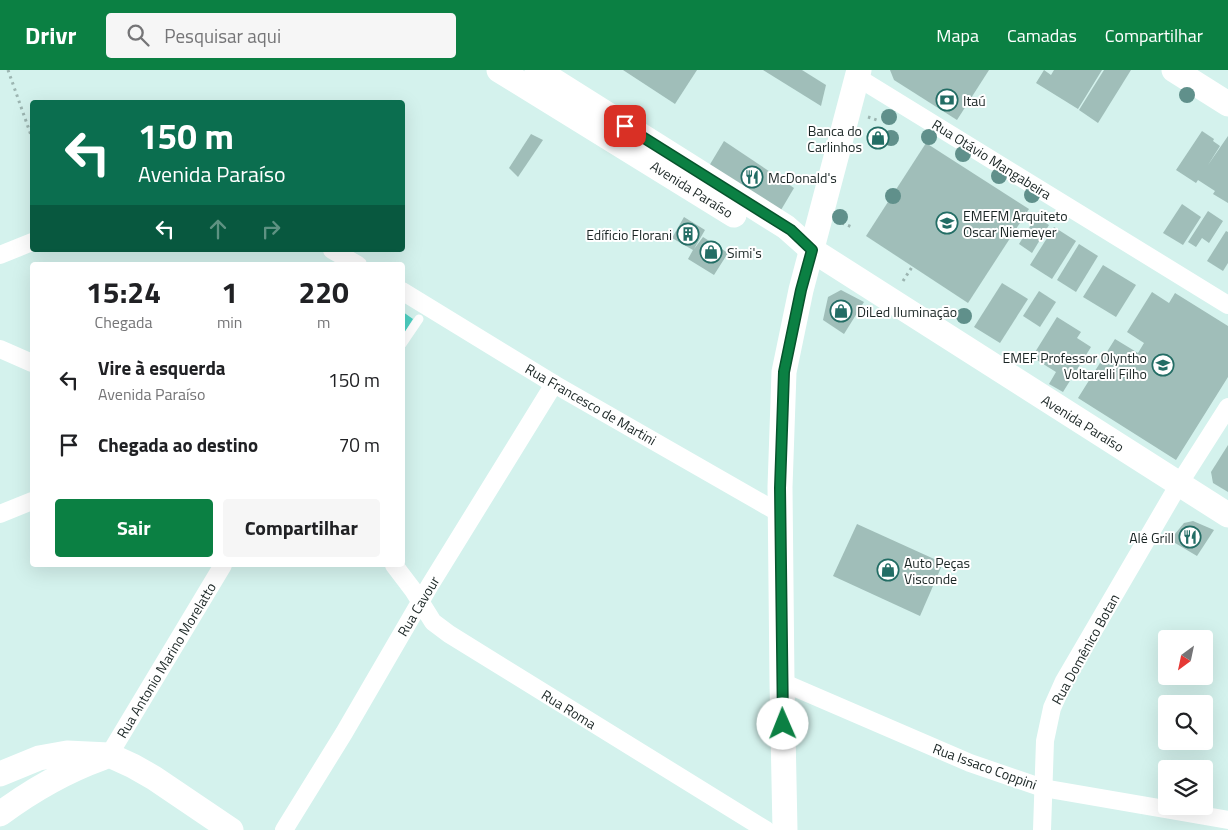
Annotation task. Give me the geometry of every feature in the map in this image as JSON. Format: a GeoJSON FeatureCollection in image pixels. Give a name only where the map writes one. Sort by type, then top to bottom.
{"type":"FeatureCollection","features":[{"type":"Feature","properties":{"kind":"street","name":"Avenida Paraíso"},"geometry":{"type":"LineString","coordinates":[[500,70],[787,247],[812,250]]}},
{"type":"Feature","properties":{"kind":"street","name":"Avenida Paraíso"},"geometry":{"type":"LineString","coordinates":[[537,70],[791,230],[812,250],[1228,515]]}},
{"type":"Feature","properties":{"kind":"street"},"geometry":{"type":"LineString","coordinates":[[1174,70],[1228,104]]}},
{"type":"Feature","properties":{"kind":"street"},"geometry":{"type":"LineString","coordinates":[[785,830],[781,514],[781,438],[784,372],[801,290],[858,73]]}},
{"type":"Feature","properties":{"kind":"street","name":"Rua Otávio Mangabeira"},"geometry":{"type":"LineString","coordinates":[[858,73],[1228,305]]}},
{"type":"Feature","properties":{"kind":"street"},"geometry":{"type":"LineString","coordinates":[[0,255],[30,243]]}},
{"type":"Feature","properties":{"kind":"street"},"geometry":{"type":"LineString","coordinates":[[335,252],[353,262]]}},
{"type":"Feature","properties":{"kind":"street","name":"Rua Francesco de Martini"},"geometry":{"type":"LineString","coordinates":[[405,293],[554,384],[781,514]]}},
{"type":"Feature","properties":{"kind":"street"},"geometry":{"type":"LineString","coordinates":[[0,349],[30,361]]}},
{"type":"Feature","properties":{"kind":"street","name":"Rua Cavour"},"geometry":{"type":"LineString","coordinates":[[284,830],[344,733],[420,602],[554,384]]}},
{"type":"Feature","properties":{"kind":"street","name":"Rua Domênico Botan"},"geometry":{"type":"LineString","coordinates":[[1042,830],[1045,740],[1052,708],[1069,673],[1179,484],[1228,407]]}},
{"type":"Feature","properties":{"kind":"street"},"geometry":{"type":"LineString","coordinates":[[0,514],[30,502]]}},
{"type":"Feature","properties":{"kind":"street","name":"Rua Antonio Marino Morelatto"},"geometry":{"type":"LineString","coordinates":[[110,755],[222,567]]}},
{"type":"Feature","properties":{"kind":"street","name":"Rua Roma"},"geometry":{"type":"LineString","coordinates":[[396,567],[433,622],[449,634],[766,830]]}},
{"type":"Feature","properties":{"kind":"street","name":"Rua Issaco Coppini"},"geometry":{"type":"LineString","coordinates":[[782,682],[970,763],[1043,788],[1228,820]]}},
{"type":"Feature","properties":{"kind":"street"},"geometry":{"type":"LineString","coordinates":[[0,774],[39,758],[67,753],[110,755],[154,778],[231,830]]}},
{"type":"Feature","properties":{"kind":"street"},"geometry":{"type":"LineString","coordinates":[[0,813],[46,784],[81,766],[110,755]]}},
{"type":"Feature","properties":{"kind":"lane"},"geometry":{"type":"LineString","coordinates":[[405,340],[419,319]]}},
{"type":"Feature","properties":{"kind":"path"},"geometry":{"type":"LineString","coordinates":[[8,70],[30,132]]}},
{"type":"Feature","properties":{"kind":"path"},"geometry":{"type":"LineString","coordinates":[[868,117],[880,121]]}},
{"type":"Feature","properties":{"kind":"path"},"geometry":{"type":"LineString","coordinates":[[839,222],[852,227]]}},
{"type":"Feature","properties":{"kind":"path"},"geometry":{"type":"LineString","coordinates":[[899,286],[912,266]]}},
{"type":"Feature","properties":{"kind":"shaded area"},"geometry":{"type":"Polygon","coordinates":[[[405,313],[413,319],[405,332],[405,313]]]}},
{"type":"Feature","properties":{"kind":"building"},"geometry":{"type":"Polygon","coordinates":[[[623,70],[697,70],[675,104],[623,70]]]}},
{"type":"Feature","properties":{"kind":"building"},"geometry":{"type":"Polygon","coordinates":[[[763,70],[802,70],[826,85],[821,106],[763,70]]]}},
{"type":"Feature","properties":{"kind":"building","name":"Itaú"},"geometry":{"type":"Polygon","coordinates":[[[890,70],[989,70],[957,120],[894,80],[890,70]]]}},
{"type":"Feature","properties":{"kind":"building"},"geometry":{"type":"Polygon","coordinates":[[[1044,70],[1051,75],[1054,70],[1102,70],[1078,109],[1036,83],[1044,70]]]}},
{"type":"Feature","properties":{"kind":"building"},"geometry":{"type":"Polygon","coordinates":[[[1104,70],[1131,70],[1098,123],[1079,110],[1104,70]]]}},
{"type":"Feature","properties":{"kind":"building"},"geometry":{"type":"Polygon","coordinates":[[[1202,131],[1214,139],[1213,141],[1220,146],[1208,165],[1228,136],[1228,203],[1213,194],[1215,191],[1198,180],[1196,183],[1176,170],[1202,131]]]}},
{"type":"Feature","properties":{"kind":"building"},"geometry":{"type":"Polygon","coordinates":[[[531,134],[543,140],[518,177],[509,168],[531,134]]]}},
{"type":"Feature","properties":{"kind":"building","name":"McDonald's"},"geometry":{"type":"Polygon","coordinates":[[[724,141],[794,188],[781,210],[709,166],[724,141]]]}},
{"type":"Feature","properties":{"kind":"building","name":"EMEFM Arquiteto Oscar Niemeyer"},"geometry":{"type":"Polygon","coordinates":[[[926,143],[1029,209],[968,303],[866,236],[926,143]]]}},
{"type":"Feature","properties":{"kind":"building"},"geometry":{"type":"Polygon","coordinates":[[[1182,204],[1201,217],[1183,245],[1163,233],[1182,204]]]}},
{"type":"Feature","properties":{"kind":"building"},"geometry":{"type":"Polygon","coordinates":[[[1208,211],[1223,221],[1209,243],[1202,238],[1196,247],[1188,242],[1208,211]]]}},
{"type":"Feature","properties":{"kind":"building"},"geometry":{"type":"Polygon","coordinates":[[[684,217],[705,230],[694,249],[703,237],[728,253],[714,275],[688,259],[693,250],[672,238],[684,217]]]}},
{"type":"Feature","properties":{"kind":"building"},"geometry":{"type":"Polygon","coordinates":[[[1036,217],[1049,225],[1032,253],[1019,244],[1036,217]]]}},
{"type":"Feature","properties":{"kind":"building"},"geometry":{"type":"Polygon","coordinates":[[[1054,227],[1076,241],[1052,279],[1030,265],[1054,227]]]}},
{"type":"Feature","properties":{"kind":"building"},"geometry":{"type":"Polygon","coordinates":[[[1226,231],[1228,232],[1228,263],[1223,271],[1207,261],[1226,231]]]}},
{"type":"Feature","properties":{"kind":"building"},"geometry":{"type":"Polygon","coordinates":[[[1079,244],[1098,256],[1076,292],[1057,280],[1079,244]]]}},
{"type":"Feature","properties":{"kind":"building"},"geometry":{"type":"Polygon","coordinates":[[[1103,265],[1136,285],[1116,317],[1083,297],[1103,265]]]}},
{"type":"Feature","properties":{"kind":"building"},"geometry":{"type":"Polygon","coordinates":[[[1002,283],[1028,299],[1000,343],[974,327],[1002,283]]]}},
{"type":"Feature","properties":{"kind":"building","name":"DiLed Iluminação"},"geometry":{"type":"Polygon","coordinates":[[[841,290],[864,302],[844,334],[823,320],[828,297],[841,290]]]}},
{"type":"Feature","properties":{"kind":"building"},"geometry":{"type":"Polygon","coordinates":[[[1039,291],[1056,302],[1040,327],[1023,316],[1039,291]]]}},
{"type":"Feature","properties":{"kind":"building","name":"EMEF Professor Olyntho Voltarelli Filho"},"geometry":{"type":"Polygon","coordinates":[[[1152,292],[1169,303],[1175,293],[1228,326],[1228,377],[1176,460],[1078,398],[1115,339],[1138,353],[1144,343],[1127,332],[1152,292]]]}},
{"type":"Feature","properties":{"kind":"building"},"geometry":{"type":"Polygon","coordinates":[[[1057,317],[1081,332],[1077,338],[1091,347],[1063,392],[1049,384],[1056,372],[1032,357],[1057,317]]]}},
{"type":"Feature","properties":{"kind":"building"},"geometry":{"type":"Polygon","coordinates":[[[1228,445],[1228,492],[1213,483],[1211,472],[1228,445]]]}},
{"type":"Feature","properties":{"kind":"building","name":"Alê Grill"},"geometry":{"type":"Polygon","coordinates":[[[1193,521],[1214,530],[1197,556],[1170,540],[1184,523],[1193,521]]]}},
{"type":"Feature","properties":{"kind":"building","name":"Auto Peças Visconde"},"geometry":{"type":"Polygon","coordinates":[[[857,524],[943,563],[920,616],[833,576],[857,524]]]}},
{"type":"Feature","properties":{"kind":"place","name":"Itaú"},"geometry":{"type":"Point","coordinates":[947,100]}},
{"type":"Feature","properties":{"kind":"place","name":"Banca do Carlinhos"},"geometry":{"type":"Point","coordinates":[878,138]}},
{"type":"Feature","properties":{"kind":"place","name":"McDonald's"},"geometry":{"type":"Point","coordinates":[752,177]}},
{"type":"Feature","properties":{"kind":"place","name":"EMEFM Arquiteto Oscar Niemeyer"},"geometry":{"type":"Point","coordinates":[947,223]}},
{"type":"Feature","properties":{"kind":"place","name":"Edíficio Florani"},"geometry":{"type":"Point","coordinates":[688,234]}},
{"type":"Feature","properties":{"kind":"place","name":"Simi's"},"geometry":{"type":"Point","coordinates":[711,252]}},
{"type":"Feature","properties":{"kind":"place","name":"DiLed Iluminação"},"geometry":{"type":"Point","coordinates":[841,311]}},
{"type":"Feature","properties":{"kind":"place","name":"EMEF Professor Olyntho Voltarelli Filho"},"geometry":{"type":"Point","coordinates":[1163,365]}},
{"type":"Feature","properties":{"kind":"place","name":"Alê Grill"},"geometry":{"type":"Point","coordinates":[1190,537]}},
{"type":"Feature","properties":{"kind":"place","name":"Auto Peças Visconde"},"geometry":{"type":"Point","coordinates":[888,570]}},
{"type":"Feature","properties":{"kind":"route"},"geometry":{"type":"LineString","coordinates":[[625,126],[791,230],[812,250],[801,290],[784,372],[780,488],[783,724]]}}]}
